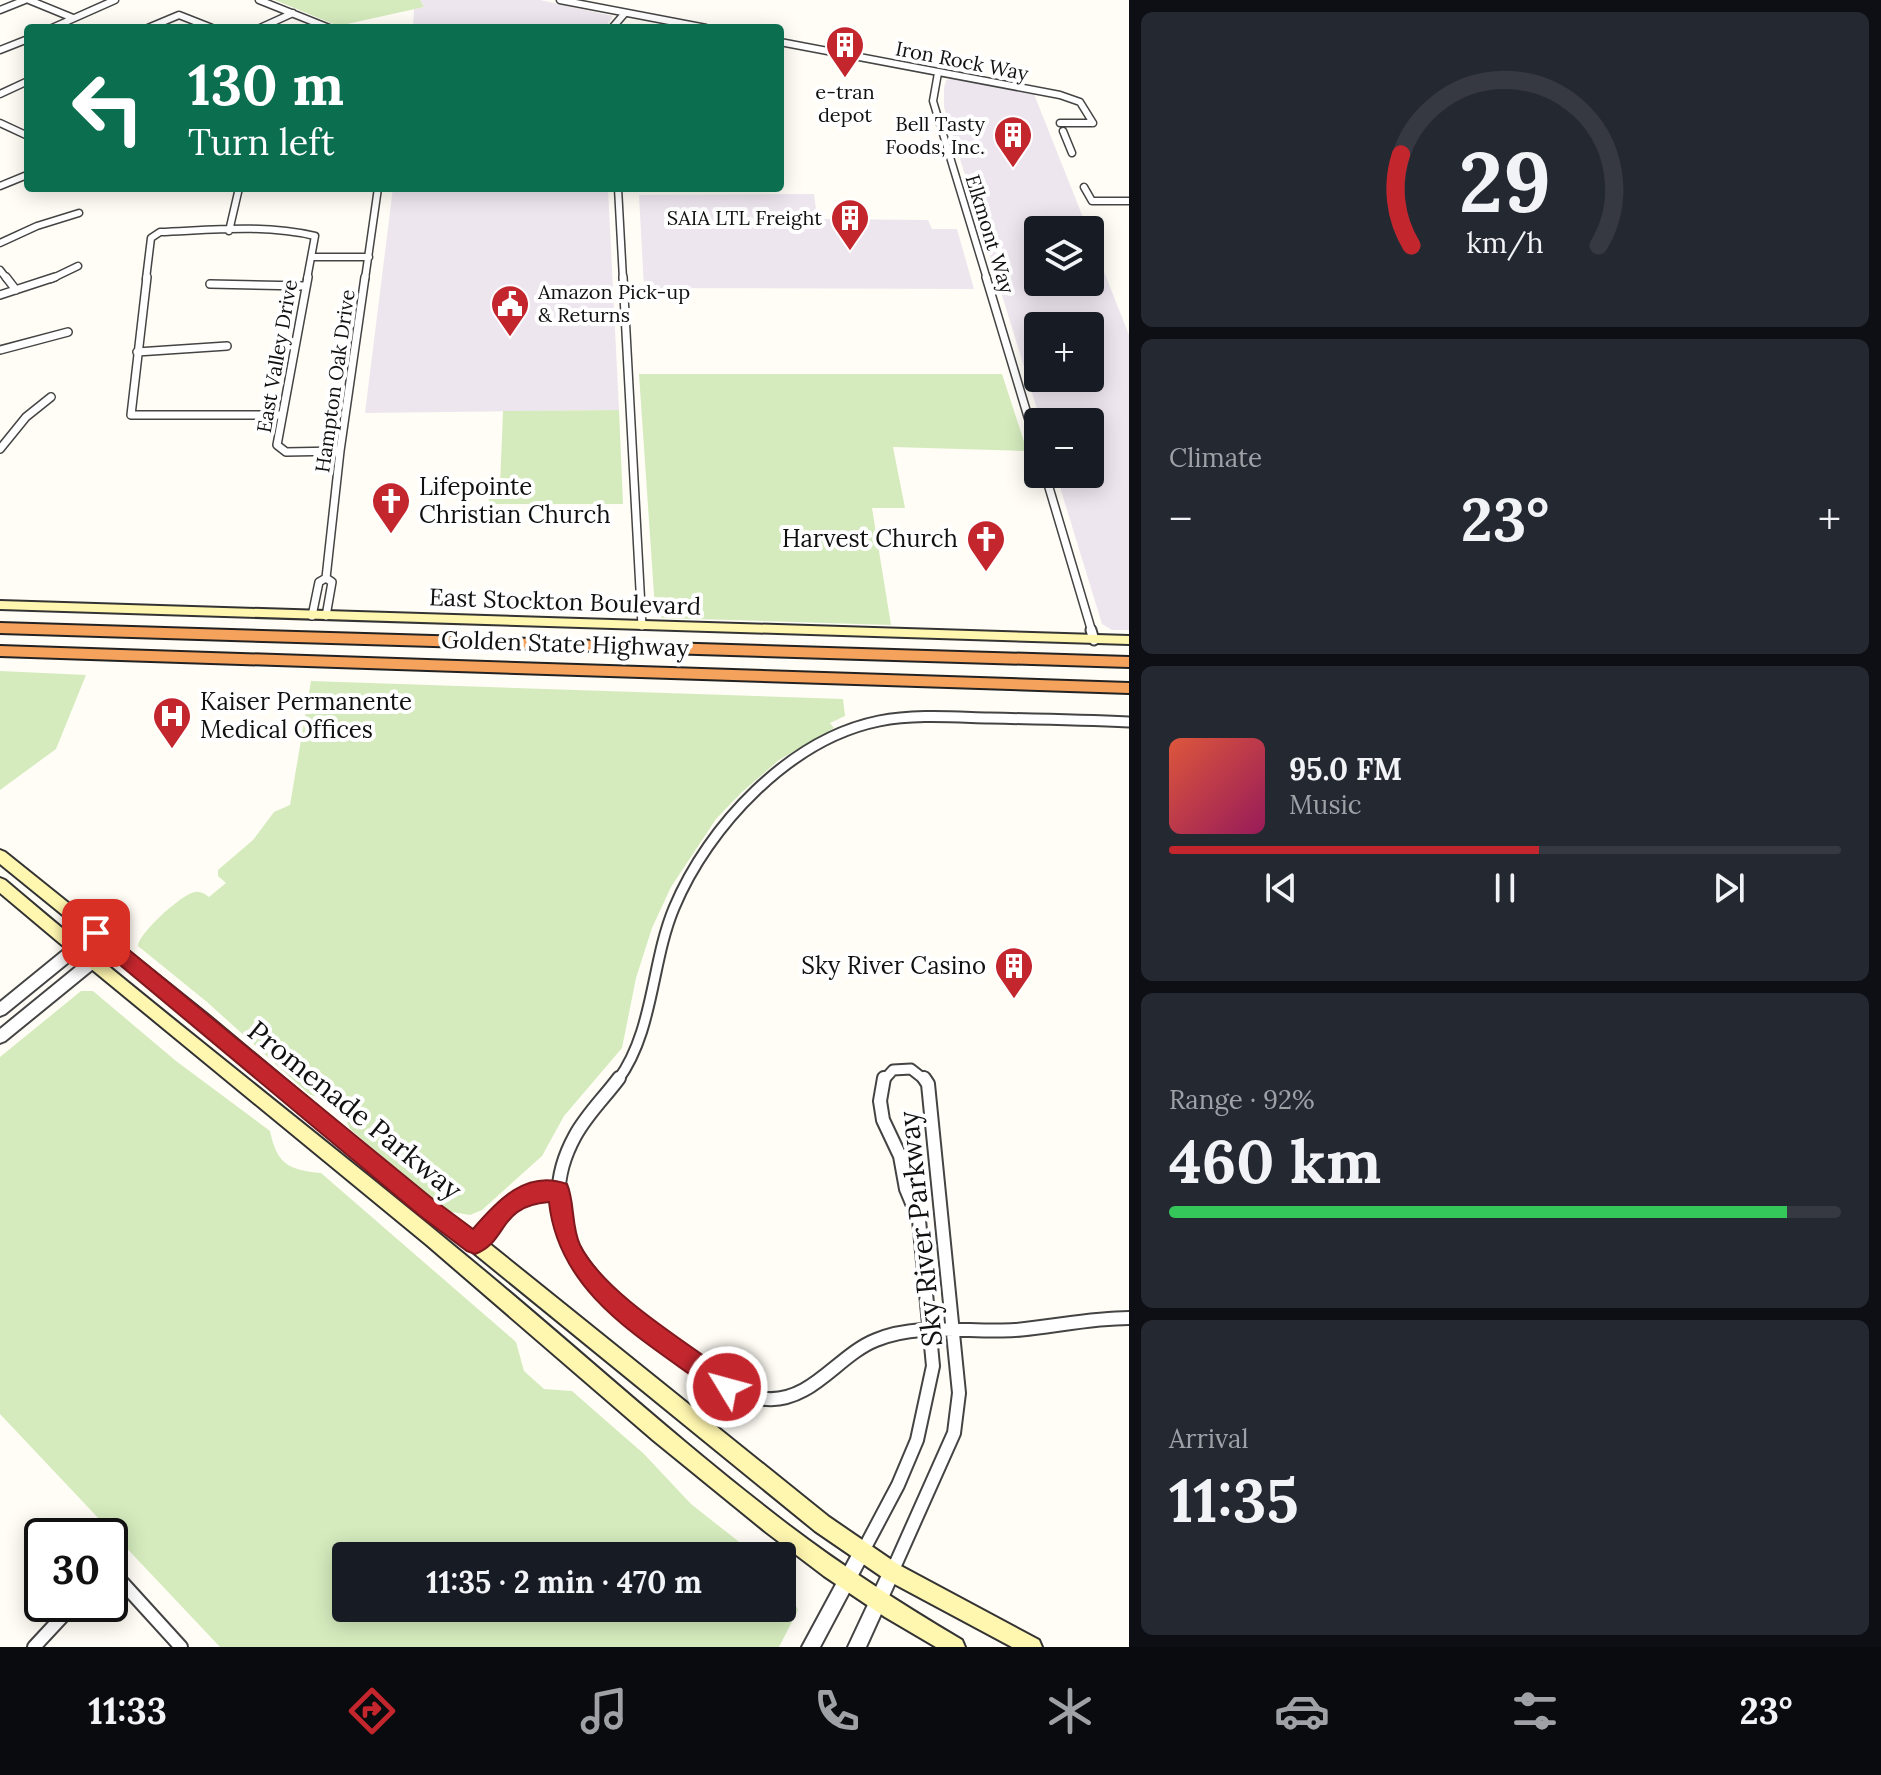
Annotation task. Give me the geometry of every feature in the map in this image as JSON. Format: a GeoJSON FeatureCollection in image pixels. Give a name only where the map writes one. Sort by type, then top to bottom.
{"type":"FeatureCollection","features":[{"type":"Feature","properties":{"kind":"highway","name":"Golden State Highway"},"geometry":{"type":"LineString","coordinates":[[0,628],[1129,662]]}},
{"type":"Feature","properties":{"kind":"highway","name":"Golden State Highway"},"geometry":{"type":"LineString","coordinates":[[0,651],[1129,688]]}},
{"type":"Feature","properties":{"kind":"main road","name":"East Stockton Boulevard"},"geometry":{"type":"LineString","coordinates":[[0,605],[1129,640]]}},
{"type":"Feature","properties":{"kind":"main road","name":"Promenade Parkway"},"geometry":{"type":"LineString","coordinates":[[0,856],[203,1020],[426,1208],[475,1243],[768,1482],[892,1572],[1032,1647]]}},
{"type":"Feature","properties":{"kind":"main road","name":"Promenade Parkway"},"geometry":{"type":"LineString","coordinates":[[0,884],[75,949],[494,1290],[746,1505],[845,1581],[955,1647]]}},
{"type":"Feature","properties":{"kind":"main road"},"geometry":{"type":"LineString","coordinates":[[216,1064],[243,1068],[306,1119],[323,1123]]}},
{"type":"Feature","properties":{"kind":"main road"},"geometry":{"type":"LineString","coordinates":[[310,1140],[317,1136],[329,1138],[399,1195],[426,1208]]}},
{"type":"Feature","properties":{"kind":"street"},"geometry":{"type":"LineString","coordinates":[[0,10],[27,0],[73,18]]}},
{"type":"Feature","properties":{"kind":"street"},"geometry":{"type":"LineString","coordinates":[[60,24],[115,0]]}},
{"type":"Feature","properties":{"kind":"street"},"geometry":{"type":"LineString","coordinates":[[259,0],[319,24]]}},
{"type":"Feature","properties":{"kind":"street"},"geometry":{"type":"LineString","coordinates":[[560,0],[684,24]]}},
{"type":"Feature","properties":{"kind":"street"},"geometry":{"type":"LineString","coordinates":[[269,24],[293,13]]}},
{"type":"Feature","properties":{"kind":"street"},"geometry":{"type":"LineString","coordinates":[[615,24],[625,13]]}},
{"type":"Feature","properties":{"kind":"street"},"geometry":{"type":"LineString","coordinates":[[158,24],[179,15],[202,24]]}},
{"type":"Feature","properties":{"kind":"street"},"geometry":{"type":"LineString","coordinates":[[0,50],[24,41]]}},
{"type":"Feature","properties":{"kind":"street","name":"Iron Rock Way"},"geometry":{"type":"LineString","coordinates":[[784,43],[1080,102],[1093,123],[1060,123]]}},
{"type":"Feature","properties":{"kind":"street","name":"Elkmont Way"},"geometry":{"type":"LineString","coordinates":[[938,73],[933,101],[1025,408]]}},
{"type":"Feature","properties":{"kind":"street"},"geometry":{"type":"LineString","coordinates":[[0,94],[24,83]]}},
{"type":"Feature","properties":{"kind":"street"},"geometry":{"type":"LineString","coordinates":[[0,123],[24,134]]}},
{"type":"Feature","properties":{"kind":"street"},"geometry":{"type":"LineString","coordinates":[[1063,131],[1072,153]]}},
{"type":"Feature","properties":{"kind":"street"},"geometry":{"type":"LineString","coordinates":[[0,186],[24,176]]}},
{"type":"Feature","properties":{"kind":"street"},"geometry":{"type":"LineString","coordinates":[[1084,187],[1092,201],[1129,201]]}},
{"type":"Feature","properties":{"kind":"street"},"geometry":{"type":"LineString","coordinates":[[238,192],[229,231],[160,232],[151,238],[131,415],[281,415]]}},
{"type":"Feature","properties":{"kind":"street","name":"Hampton Oak Drive"},"geometry":{"type":"LineString","coordinates":[[326,578],[340,451],[377,192]]}},
{"type":"Feature","properties":{"kind":"street"},"geometry":{"type":"LineString","coordinates":[[618,192],[642,626]]}},
{"type":"Feature","properties":{"kind":"street"},"geometry":{"type":"LineString","coordinates":[[0,243],[45,222],[79,213]]}},
{"type":"Feature","properties":{"kind":"street","name":"East Valley Drive"},"geometry":{"type":"LineString","coordinates":[[229,231],[302,232],[315,236],[277,445],[286,452],[340,451]]}},
{"type":"Feature","properties":{"kind":"street","name":"East Valley Drive"},"geometry":{"type":"LineString","coordinates":[[313,257],[369,257]]}},
{"type":"Feature","properties":{"kind":"street"},"geometry":{"type":"LineString","coordinates":[[0,295],[47,281],[78,266]]}},
{"type":"Feature","properties":{"kind":"street"},"geometry":{"type":"LineString","coordinates":[[0,270],[16,290]]}},
{"type":"Feature","properties":{"kind":"street"},"geometry":{"type":"LineString","coordinates":[[210,284],[305,286]]}},
{"type":"Feature","properties":{"kind":"street"},"geometry":{"type":"LineString","coordinates":[[0,350],[68,332]]}},
{"type":"Feature","properties":{"kind":"street"},"geometry":{"type":"LineString","coordinates":[[137,352],[227,346]]}},
{"type":"Feature","properties":{"kind":"street"},"geometry":{"type":"LineString","coordinates":[[0,449],[26,417],[51,397]]}},
{"type":"Feature","properties":{"kind":"street"},"geometry":{"type":"LineString","coordinates":[[1049,488],[1094,640]]}},
{"type":"Feature","properties":{"kind":"street","name":"Hampton Oak Drive"},"geometry":{"type":"LineString","coordinates":[[319,616],[332,582],[326,578]]}},
{"type":"Feature","properties":{"kind":"street","name":"Hampton Oak Drive"},"geometry":{"type":"LineString","coordinates":[[319,616],[319,582],[326,578]]}},
{"type":"Feature","properties":{"kind":"street"},"geometry":{"type":"LineString","coordinates":[[1129,722],[932,717],[886,720],[843,733],[780,772],[724,827],[681,895],[658,953],[634,1054],[577,1131],[563,1166],[559,1191],[563,1230],[589,1278],[609,1298],[727,1387],[747,1396],[771,1399],[795,1396],[819,1383],[849,1355],[873,1341],[901,1332],[1014,1330],[1080,1319],[1129,1318]]}},
{"type":"Feature","properties":{"kind":"street"},"geometry":{"type":"LineString","coordinates":[[0,1010],[75,949]]}},
{"type":"Feature","properties":{"kind":"street"},"geometry":{"type":"LineString","coordinates":[[0,1037],[92,962]]}},
{"type":"Feature","properties":{"kind":"street"},"geometry":{"type":"LineString","coordinates":[[0,1021],[25,990]]}},
{"type":"Feature","properties":{"kind":"street","name":"Sky River Parkway"},"geometry":{"type":"LineString","coordinates":[[862,1553],[910,1463],[924,1425],[933,1366],[919,1220],[906,1189],[900,1156],[885,1127],[881,1110],[884,1077],[898,1068],[916,1071],[928,1084],[956,1332],[959,1393],[954,1433],[892,1572]]}},
{"type":"Feature","properties":{"kind":"street"},"geometry":{"type":"LineString","coordinates":[[475,1243],[507,1206],[524,1194],[559,1191]]}},
{"type":"Feature","properties":{"kind":"street"},"geometry":{"type":"LineString","coordinates":[[811,1647],[862,1553]]}},
{"type":"Feature","properties":{"kind":"street"},"geometry":{"type":"LineString","coordinates":[[857,1647],[892,1572]]}},
{"type":"Feature","properties":{"kind":"street"},"geometry":{"type":"LineString","coordinates":[[128,1589],[181,1647]]}},
{"type":"Feature","properties":{"kind":"street"},"geometry":{"type":"LineString","coordinates":[[34,1647],[57,1622]]}},
{"type":"Feature","properties":{"kind":"shaded area"},"geometry":{"type":"Polygon","coordinates":[[[420,0],[540,0],[613,16],[608,24],[413,24],[414,9],[424,7],[420,0]]]}},
{"type":"Feature","properties":{"kind":"shaded area"},"geometry":{"type":"Polygon","coordinates":[[[951,79],[1034,94],[1082,216],[1024,216],[1024,296],[1104,296],[1104,272],[1129,335],[1129,630],[1112,630],[1102,624],[1060,488],[1104,488],[1104,408],[1037,408],[1032,392],[1104,392],[1104,312],[1024,312],[1024,367],[944,107],[946,80],[951,79]]]}},
{"type":"Feature","properties":{"kind":"shaded area"},"geometry":{"type":"Polygon","coordinates":[[[393,192],[608,192],[619,410],[365,413],[393,192]]]}},
{"type":"Feature","properties":{"kind":"shaded area"},"geometry":{"type":"Polygon","coordinates":[[[814,194],[817,217],[821,219],[928,220],[932,229],[957,229],[974,289],[644,288],[639,195],[814,194]]]}},
{"type":"Feature","properties":{"kind":"green space"},"geometry":{"type":"Polygon","coordinates":[[[275,0],[420,0],[424,7],[347,24],[333,24],[275,0]]]}},
{"type":"Feature","properties":{"kind":"green space"},"geometry":{"type":"Polygon","coordinates":[[[639,374],[1002,374],[1024,442],[1024,451],[893,447],[905,508],[872,508],[891,625],[662,618],[655,609],[639,374]]]}},
{"type":"Feature","properties":{"kind":"green space"},"geometry":{"type":"Polygon","coordinates":[[[619,410],[623,504],[489,504],[489,486],[500,486],[503,411],[619,410]]]}},
{"type":"Feature","properties":{"kind":"green space"},"geometry":{"type":"Polygon","coordinates":[[[0,671],[86,675],[56,749],[0,790],[0,671]]]}},
{"type":"Feature","properties":{"kind":"green space"},"geometry":{"type":"Polygon","coordinates":[[[311,681],[843,699],[845,716],[830,723],[834,728],[779,760],[716,819],[671,887],[652,928],[636,978],[622,1048],[564,1116],[542,1156],[482,1210],[470,1215],[446,1211],[350,1129],[347,1122],[357,1107],[338,1092],[324,1098],[309,1094],[207,1002],[138,946],[160,916],[178,901],[196,892],[209,897],[226,883],[218,876],[218,870],[253,840],[274,812],[290,805],[311,681]]]}},
{"type":"Feature","properties":{"kind":"green space"},"geometry":{"type":"Polygon","coordinates":[[[81,991],[93,991],[176,1061],[270,1131],[276,1151],[286,1163],[300,1170],[321,1173],[516,1342],[524,1371],[544,1389],[572,1391],[644,1454],[691,1504],[739,1542],[332,1542],[332,1622],[792,1622],[779,1647],[220,1647],[128,1550],[128,1518],[98,1518],[0,1414],[0,1057],[81,991]]]}},
{"type":"Feature","properties":{"kind":"place","name":"e-tran depot"},"geometry":{"type":"Point","coordinates":[845,79]}},
{"type":"Feature","properties":{"kind":"place","name":"Bell Tasty Foods, Inc."},"geometry":{"type":"Point","coordinates":[1013,169]}},
{"type":"Feature","properties":{"kind":"place","name":"SAIA LTL Freight"},"geometry":{"type":"Point","coordinates":[850,252]}},
{"type":"Feature","properties":{"kind":"place","name":"Amazon Pick-up & Returns"},"geometry":{"type":"Point","coordinates":[510,338]}},
{"type":"Feature","properties":{"kind":"place","name":"Lifepointe Christian Church"},"geometry":{"type":"Point","coordinates":[391,535]}},
{"type":"Feature","properties":{"kind":"place","name":"Harvest Church"},"geometry":{"type":"Point","coordinates":[986,573]}},
{"type":"Feature","properties":{"kind":"place","name":"Kaiser Permanente Medical Offices"},"geometry":{"type":"Point","coordinates":[172,750]}},
{"type":"Feature","properties":{"kind":"place","name":"Sky River Casino"},"geometry":{"type":"Point","coordinates":[1014,1000]}},
{"type":"Feature","properties":{"kind":"route"},"geometry":{"type":"LineString","coordinates":[[96,933],[426,1208],[475,1243],[507,1206],[524,1194],[559,1191],[563,1230],[589,1278],[609,1298],[727,1387]]}}]}
